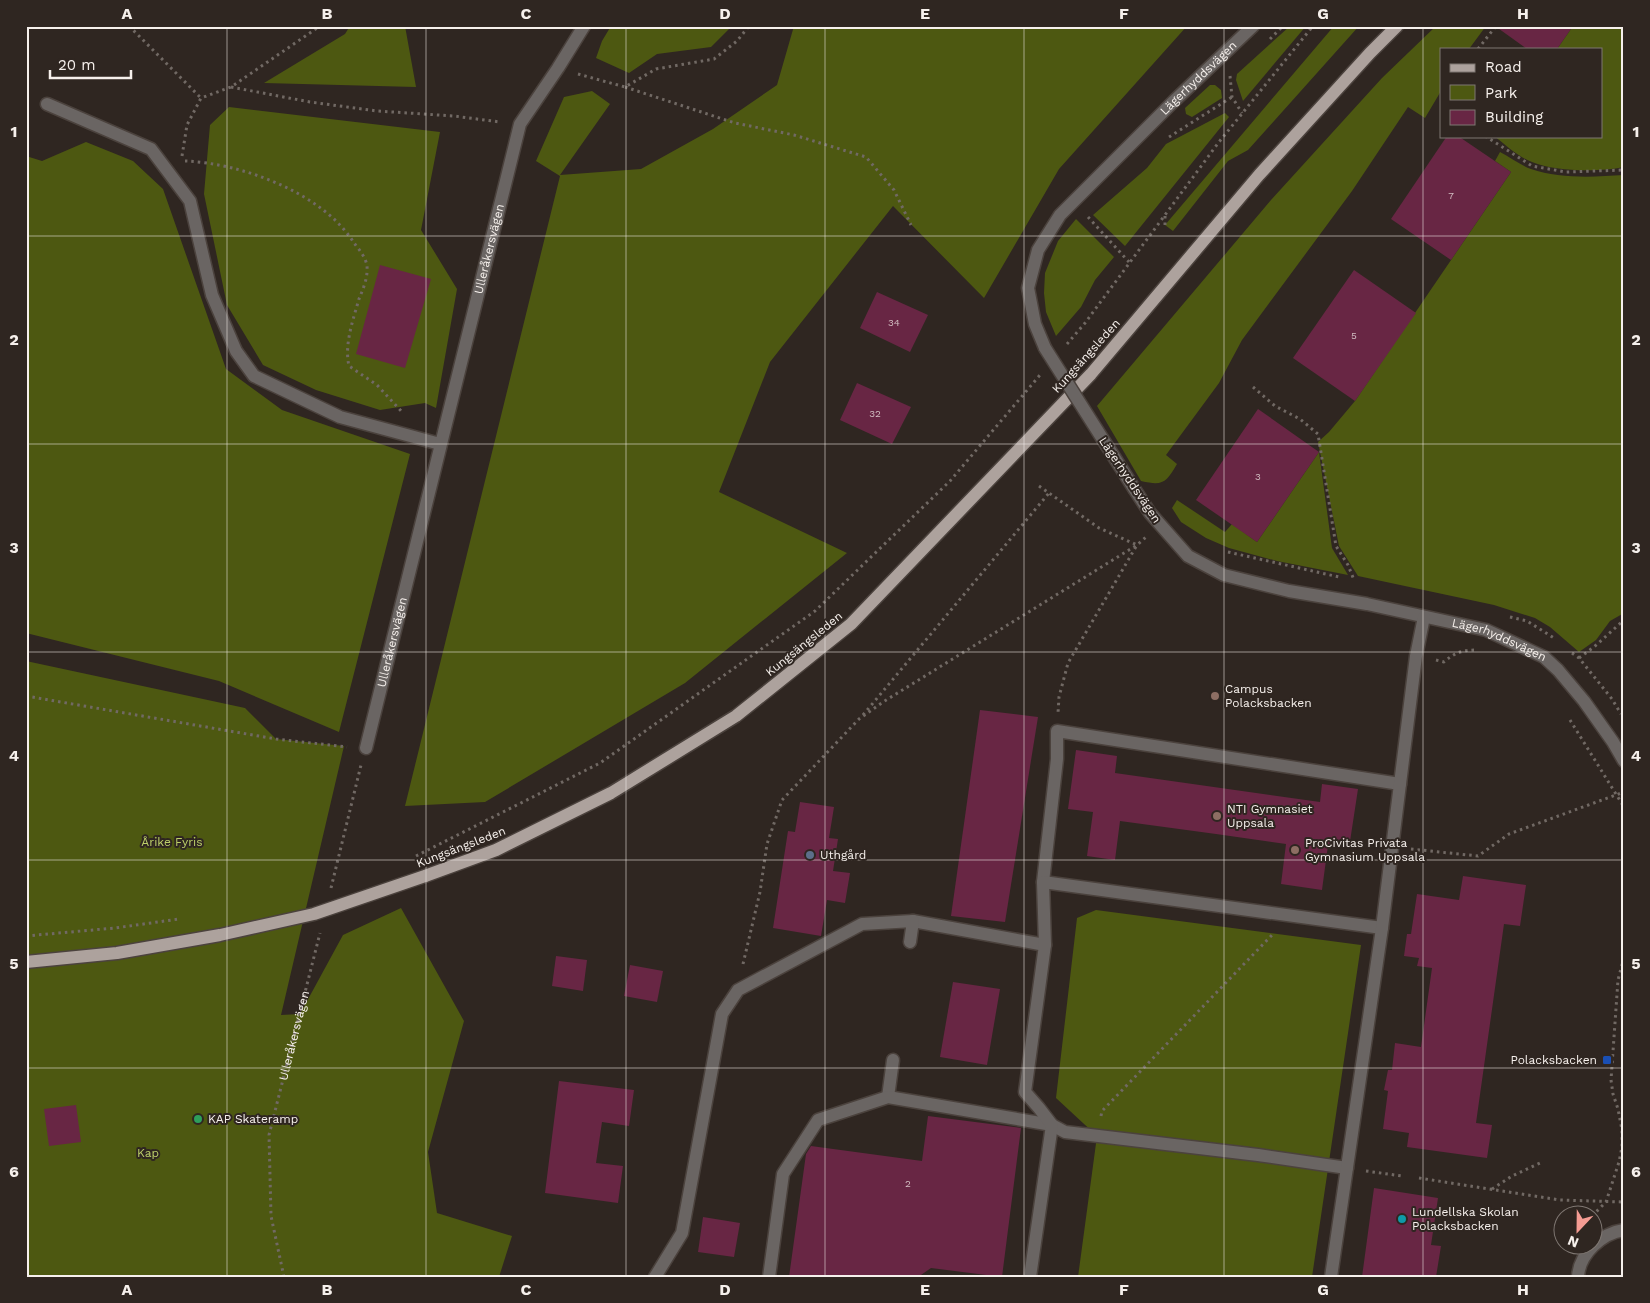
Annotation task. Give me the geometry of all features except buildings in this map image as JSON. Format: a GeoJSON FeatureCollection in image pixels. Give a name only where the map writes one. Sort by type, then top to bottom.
{"type":"FeatureCollection","features":[{"type":"Feature","properties":{"kind":"main road","name":"Kungsängsleden"},"geometry":{"type":"LineString","coordinates":[[26,962],[117,953],[220,935],[314,914],[425,876],[496,850],[612,793],[736,716],[851,624],[1091,374],[1259,175],[1370,52],[1397,26]]}},
{"type":"Feature","properties":{"kind":"street","name":"Ulleråkersvägen"},"geometry":{"type":"LineString","coordinates":[[366,748],[520,124],[584,26]]}},
{"type":"Feature","properties":{"kind":"street","name":"Lägerhyddsvägen"},"geometry":{"type":"LineString","coordinates":[[1253,26],[1174,101],[1060,215],[1046,236],[1038,250],[1028,288],[1035,324],[1045,348],[1135,490],[1160,525],[1188,556],[1224,575],[1289,591],[1367,604],[1486,630],[1544,657],[1558,670],[1584,701],[1624,761]]}},
{"type":"Feature","properties":{"kind":"street"},"geometry":{"type":"LineString","coordinates":[[47,104],[151,149],[190,201],[212,295],[236,351],[254,376],[340,417],[440,444]]}},
{"type":"Feature","properties":{"kind":"street"},"geometry":{"type":"LineString","coordinates":[[1331,1277],[1382,928],[1416,656],[1424,617]]}},
{"type":"Feature","properties":{"kind":"street"},"geometry":{"type":"LineString","coordinates":[[1346,1168],[1065,1132],[1052,1124],[1040,1108],[1024,1092],[1045,945],[1043,882],[1057,759],[1057,731],[1400,784]]}},
{"type":"Feature","properties":{"kind":"street"},"geometry":{"type":"LineString","coordinates":[[1043,882],[1382,928]]}},
{"type":"Feature","properties":{"kind":"street"},"geometry":{"type":"LineString","coordinates":[[910,942],[913,921]]}},
{"type":"Feature","properties":{"kind":"street"},"geometry":{"type":"LineString","coordinates":[[655,1277],[682,1234],[722,1014],[738,990],[862,924],[913,921],[1045,945]]}},
{"type":"Feature","properties":{"kind":"street"},"geometry":{"type":"LineString","coordinates":[[888,1098],[893,1060]]}},
{"type":"Feature","properties":{"kind":"street"},"geometry":{"type":"LineString","coordinates":[[769,1277],[783,1174],[818,1120],[888,1098],[1052,1124]]}},
{"type":"Feature","properties":{"kind":"street"},"geometry":{"type":"LineString","coordinates":[[1030,1277],[1052,1124]]}},
{"type":"Feature","properties":{"kind":"street"},"geometry":{"type":"LineString","coordinates":[[1578,1277],[1585,1255],[1598,1240],[1617,1231],[1624,1230]]}},
{"type":"Feature","properties":{"kind":"path"},"geometry":{"type":"LineString","coordinates":[[129,26],[201,98]]}},
{"type":"Feature","properties":{"kind":"path"},"geometry":{"type":"LineString","coordinates":[[320,26],[231,87],[201,98],[187,124],[181,161],[202,162],[267,178],[314,203],[349,234],[367,265],[366,282],[349,341],[347,356],[349,366],[376,385],[392,401],[406,416],[420,439]]}},
{"type":"Feature","properties":{"kind":"path"},"geometry":{"type":"LineString","coordinates":[[625,88],[656,69],[714,59],[737,41],[748,26]]}},
{"type":"Feature","properties":{"kind":"path"},"geometry":{"type":"LineString","coordinates":[[1066,346],[1120,277],[1219,142],[1313,26]]}},
{"type":"Feature","properties":{"kind":"path"},"geometry":{"type":"LineString","coordinates":[[1479,48],[1496,26]]}},
{"type":"Feature","properties":{"kind":"path"},"geometry":{"type":"LineString","coordinates":[[558,68],[735,123],[794,135],[866,158],[894,190],[911,225]]}},
{"type":"Feature","properties":{"kind":"path"},"geometry":{"type":"LineString","coordinates":[[231,87],[310,102],[377,111],[454,116],[520,124]]}},
{"type":"Feature","properties":{"kind":"path"},"geometry":{"type":"LineString","coordinates":[[1488,138],[1532,166],[1566,172],[1624,170]]}},
{"type":"Feature","properties":{"kind":"path"},"geometry":{"type":"LineString","coordinates":[[1165,216],[1165,225]]}},
{"type":"Feature","properties":{"kind":"path"},"geometry":{"type":"LineString","coordinates":[[1088,217],[1130,263]]}},
{"type":"Feature","properties":{"kind":"path"},"geometry":{"type":"LineString","coordinates":[[407,859],[600,763],[815,611],[950,481],[1046,368]]}},
{"type":"Feature","properties":{"kind":"path"},"geometry":{"type":"LineString","coordinates":[[1253,387],[1275,406],[1300,419],[1318,434],[1336,546],[1354,580]]}},
{"type":"Feature","properties":{"kind":"path"},"geometry":{"type":"LineString","coordinates":[[1039,486],[1098,528],[1136,545]]}},
{"type":"Feature","properties":{"kind":"path"},"geometry":{"type":"LineString","coordinates":[[738,990],[760,892],[767,844],[782,800],[859,720],[1049,493]]}},
{"type":"Feature","properties":{"kind":"path"},"geometry":{"type":"LineString","coordinates":[[859,720],[892,697],[1136,545],[1160,525]]}},
{"type":"Feature","properties":{"kind":"path"},"geometry":{"type":"LineString","coordinates":[[1057,731],[1059,697],[1068,664],[1136,545]]}},
{"type":"Feature","properties":{"kind":"path"},"geometry":{"type":"LineString","coordinates":[[1579,658],[1624,620]]}},
{"type":"Feature","properties":{"kind":"path"},"geometry":{"type":"LineString","coordinates":[[1416,656],[1444,662],[1452,655],[1463,650],[1484,651]]}},
{"type":"Feature","properties":{"kind":"path"},"geometry":{"type":"LineString","coordinates":[[26,696],[276,739],[366,748],[329,894]]}},
{"type":"Feature","properties":{"kind":"path"},"geometry":{"type":"LineString","coordinates":[[1566,713],[1624,807]]}},
{"type":"Feature","properties":{"kind":"path"},"geometry":{"type":"LineString","coordinates":[[1391,861],[1412,848],[1478,856],[1509,834],[1624,792]]}},
{"type":"Feature","properties":{"kind":"path"},"geometry":{"type":"LineString","coordinates":[[329,886],[338,883]]}},
{"type":"Feature","properties":{"kind":"path"},"geometry":{"type":"LineString","coordinates":[[1097,1136],[1102,1111],[1291,916]]}},
{"type":"Feature","properties":{"kind":"path"},"geometry":{"type":"LineString","coordinates":[[26,936],[115,928],[184,919]]}},
{"type":"Feature","properties":{"kind":"path","name":"Ulleråkersvägen"},"geometry":{"type":"LineString","coordinates":[[284,1277],[271,1216],[269,1135],[321,931]]}},
{"type":"Feature","properties":{"kind":"path"},"geometry":{"type":"LineString","coordinates":[[1602,1206],[1606,1202],[1622,1147],[1622,1130],[1611,1080],[1618,980],[1624,957]]}},
{"type":"Feature","properties":{"kind":"path"},"geometry":{"type":"LineString","coordinates":[[1492,1189],[1512,1176],[1540,1163]]}},
{"type":"Feature","properties":{"kind":"path"},"geometry":{"type":"LineString","coordinates":[[1346,1168],[1402,1176]]}},
{"type":"Feature","properties":{"kind":"path"},"geometry":{"type":"LineString","coordinates":[[1419,1178],[1560,1200],[1624,1202]]}},
{"type":"Feature","properties":{"kind":"green space"},"geometry":{"type":"Polygon","coordinates":[[[350,26],[405,26],[416,87],[264,83],[345,34],[350,26]]]}},
{"type":"Feature","properties":{"kind":"green space"},"geometry":{"type":"Polygon","coordinates":[[[611,26],[732,26],[711,47],[657,54],[629,73],[596,58],[602,41],[611,26]]]}},
{"type":"Feature","properties":{"kind":"green space"},"geometry":{"type":"Polygon","coordinates":[[[794,26],[1187,26],[1059,169],[984,298],[893,206],[770,362],[719,492],[847,553],[685,683],[485,802],[405,806],[560,176],[536,161],[564,97],[592,91],[610,104],[560,175],[641,169],[713,129],[777,85],[794,26]]]}},
{"type":"Feature","properties":{"kind":"green space"},"geometry":{"type":"Polygon","coordinates":[[[1290,26],[1306,26],[1243,101],[1236,80],[1237,74],[1290,26]]]}},
{"type":"Feature","properties":{"kind":"green space"},"geometry":{"type":"Polygon","coordinates":[[[1334,26],[1359,26],[1248,150],[1228,161],[1173,231],[1165,225],[1334,26]]]}},
{"type":"Feature","properties":{"kind":"green space"},"geometry":{"type":"Polygon","coordinates":[[[1436,26],[1486,26],[1470,48],[1440,48],[1440,93],[1425,118],[1408,107],[1352,191],[1242,340],[1219,383],[1166,455],[1177,464],[1170,475],[1163,482],[1159,483],[1141,481],[1097,406],[1271,200],[1382,78],[1436,26]]]}},
{"type":"Feature","properties":{"kind":"green space"},"geometry":{"type":"Polygon","coordinates":[[[1573,26],[1624,26],[1624,167],[1602,170],[1553,168],[1522,157],[1497,138],[1602,138],[1602,48],[1558,48],[1573,26]]]}},
{"type":"Feature","properties":{"kind":"green space"},"geometry":{"type":"Polygon","coordinates":[[[1210,85],[1215,85],[1221,90],[1222,98],[1192,117],[1186,114],[1185,108],[1210,85]]]}},
{"type":"Feature","properties":{"kind":"green space"},"geometry":{"type":"Polygon","coordinates":[[[229,107],[440,132],[421,230],[457,289],[436,408],[425,403],[380,410],[316,390],[263,365],[227,305],[204,194],[210,125],[229,107]]]}},
{"type":"Feature","properties":{"kind":"green space"},"geometry":{"type":"Polygon","coordinates":[[[1225,113],[1229,117],[1125,246],[1093,215],[1147,168],[1166,144],[1225,113]]]}},
{"type":"Feature","properties":{"kind":"green space"},"geometry":{"type":"Polygon","coordinates":[[[86,142],[133,161],[163,189],[226,369],[282,410],[410,454],[339,732],[219,681],[26,633],[26,156],[42,161],[86,142]]]}},
{"type":"Feature","properties":{"kind":"green space"},"geometry":{"type":"Polygon","coordinates":[[[1500,152],[1527,167],[1542,172],[1565,176],[1589,177],[1624,175],[1624,613],[1610,621],[1596,640],[1579,652],[1550,627],[1535,618],[1494,605],[1358,576],[1339,546],[1318,442],[1355,401],[1511,172],[1495,161],[1500,152]]]}},
{"type":"Feature","properties":{"kind":"green space"},"geometry":{"type":"Polygon","coordinates":[[[1076,219],[1114,257],[1095,280],[1081,307],[1056,336],[1046,312],[1044,293],[1045,273],[1058,241],[1076,219]]]}},
{"type":"Feature","properties":{"kind":"green space"},"geometry":{"type":"Polygon","coordinates":[[[1319,452],[1332,548],[1348,575],[1277,561],[1229,548],[1206,538],[1181,522],[1172,508],[1177,500],[1225,532],[1232,524],[1257,542],[1319,452]]]}},
{"type":"Feature","properties":{"kind":"green space"},"geometry":{"type":"Polygon","coordinates":[[[26,661],[245,708],[276,739],[344,746],[281,1015],[300,1014],[343,935],[401,908],[464,1021],[428,1152],[437,1213],[512,1236],[499,1277],[26,1277],[26,661]]]}},
{"type":"Feature","properties":{"kind":"green space"},"geometry":{"type":"Polygon","coordinates":[[[1096,910],[1361,945],[1312,1277],[1078,1277],[1097,1136],[1056,1098],[1077,918],[1096,910]]]}},
{"type":"Feature","properties":{"kind":"place","name":"Campus Polacksbacken"},"geometry":{"type":"Point","coordinates":[1215,696]}},
{"type":"Feature","properties":{"kind":"place","name":"NTI Gymnasiet Uppsala"},"geometry":{"type":"Point","coordinates":[1217,816]}},
{"type":"Feature","properties":{"kind":"place","name":"ProCivitas Privata Gymnasium Uppsala"},"geometry":{"type":"Point","coordinates":[1295,850]}},
{"type":"Feature","properties":{"kind":"place","name":"Uthgård"},"geometry":{"type":"Point","coordinates":[810,855]}},
{"type":"Feature","properties":{"kind":"place","name":"Polacksbacken"},"geometry":{"type":"Point","coordinates":[1607,1060]}},
{"type":"Feature","properties":{"kind":"place","name":"KAP Skateramp"},"geometry":{"type":"Point","coordinates":[198,1119]}},
{"type":"Feature","properties":{"kind":"place","name":"Lundellska Skolan Polacksbacken"},"geometry":{"type":"Point","coordinates":[1402,1219]}},
{"type":"Feature","properties":{"kind":"park label","name":"Årike Fyris"},"geometry":{"type":"Point","coordinates":[172,842]}},
{"type":"Feature","properties":{"kind":"park label","name":"Kap"},"geometry":{"type":"Point","coordinates":[148,1153]}}]}
